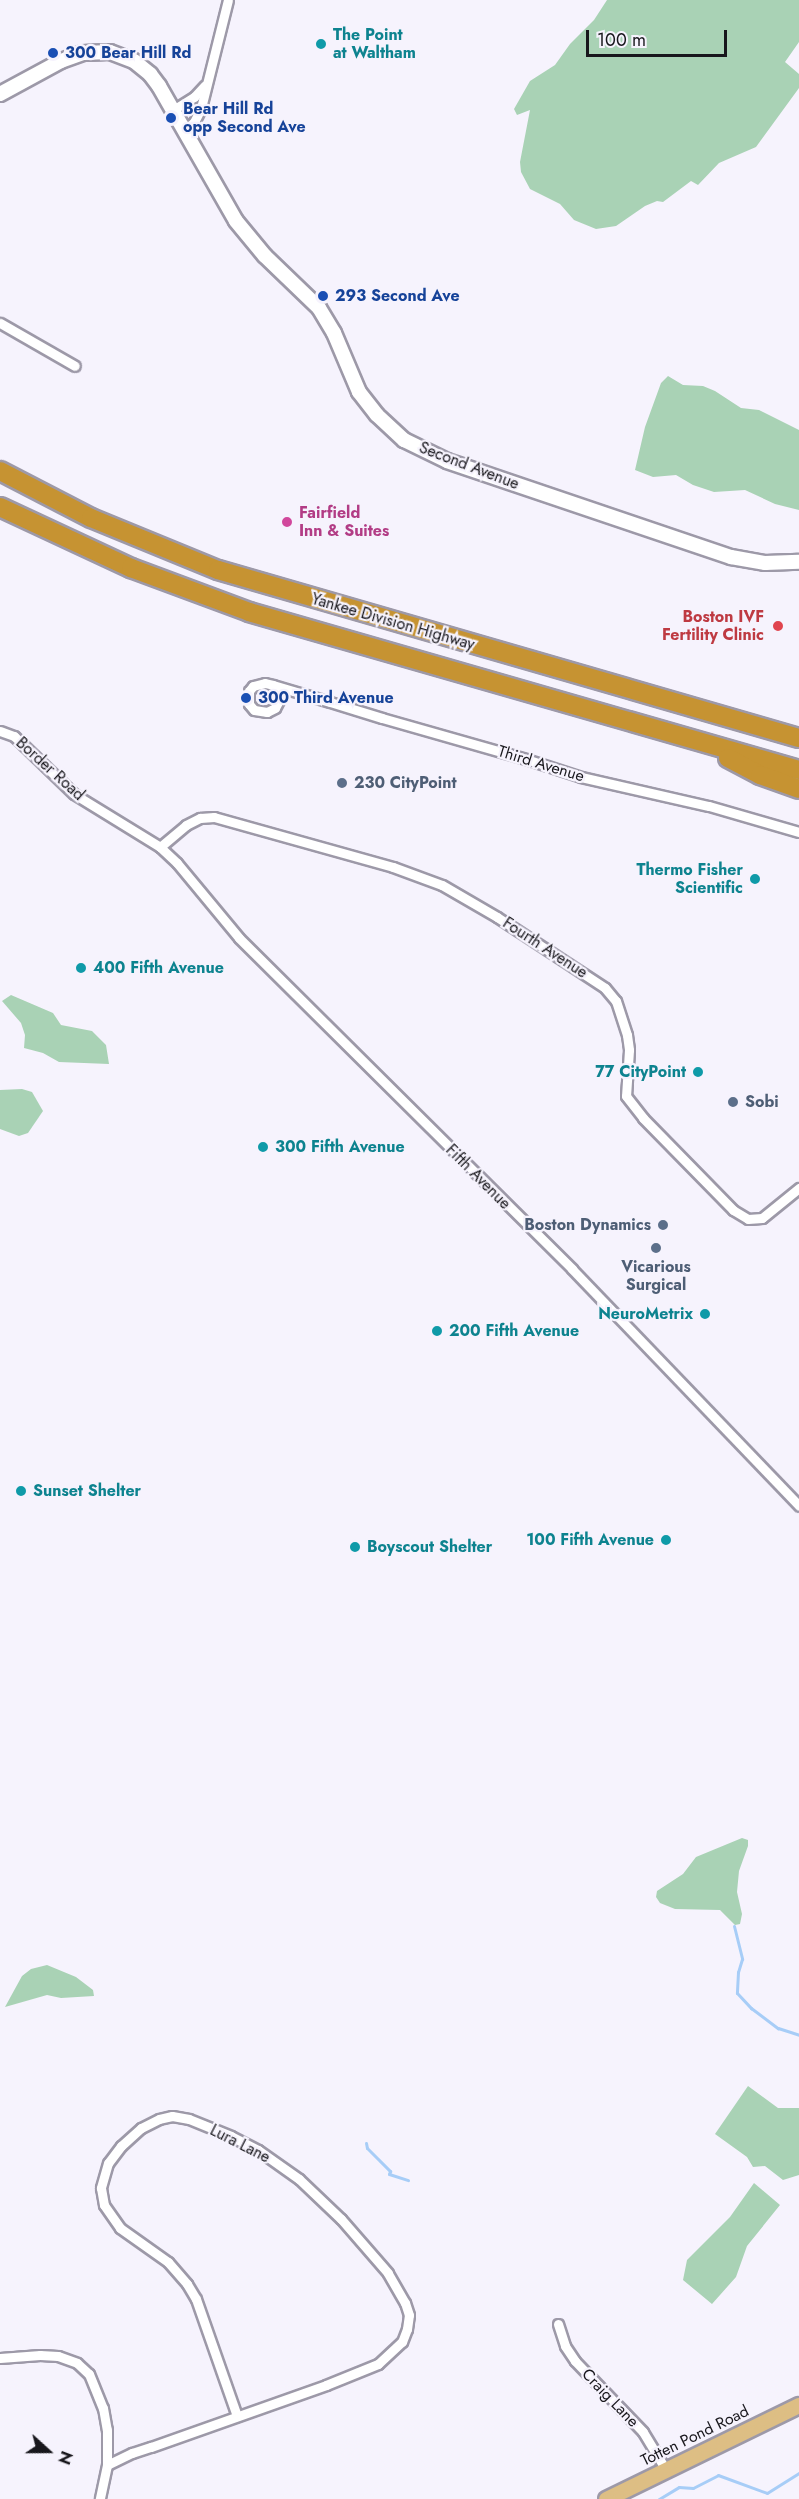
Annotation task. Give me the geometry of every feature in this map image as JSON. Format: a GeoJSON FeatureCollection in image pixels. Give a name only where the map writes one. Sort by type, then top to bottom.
{"type":"FeatureCollection","features":[{"type":"Feature","properties":{"kind":"highway","name":"Yankee Division Highway"},"geometry":{"type":"LineString","coordinates":[[0,471],[91,518],[218,570],[799,738]]}},
{"type":"Feature","properties":{"kind":"highway","name":"Yankee Division Highway"},"geometry":{"type":"LineString","coordinates":[[0,507],[131,568],[241,609],[799,770]]}},
{"type":"Feature","properties":{"kind":"highway"},"geometry":{"type":"LineString","coordinates":[[692,739],[760,775],[799,789]]}},
{"type":"Feature","properties":{"kind":"main road","name":"Totten Pond Road"},"geometry":{"type":"LineString","coordinates":[[606,2499],[799,2405]]}},
{"type":"Feature","properties":{"kind":"street"},"geometry":{"type":"LineString","coordinates":[[184,131],[199,113],[228,0]]}},
{"type":"Feature","properties":{"kind":"street","name":"Second Avenue"},"geometry":{"type":"LineString","coordinates":[[0,94],[73,56],[104,51],[129,58],[146,70],[159,86],[233,217],[265,256],[316,303],[332,328],[359,392],[377,415],[404,440],[447,461],[731,557],[765,563],[799,562]]}},
{"type":"Feature","properties":{"kind":"street"},"geometry":{"type":"LineString","coordinates":[[173,110],[194,98],[208,80]]}},
{"type":"Feature","properties":{"kind":"street"},"geometry":{"type":"LineString","coordinates":[[0,323],[75,366]]}},
{"type":"Feature","properties":{"kind":"street","name":"Third Avenue"},"geometry":{"type":"LineString","coordinates":[[285,689],[581,777],[718,808],[799,832]]}},
{"type":"Feature","properties":{"kind":"street","name":"Border Road"},"geometry":{"type":"LineString","coordinates":[[0,731],[14,736],[74,794],[160,847]]}},
{"type":"Feature","properties":{"kind":"street","name":"Fourth Avenue"},"geometry":{"type":"LineString","coordinates":[[160,847],[186,825],[205,817],[214,817],[393,867],[442,885],[497,916],[605,988],[616,1001],[627,1035],[629,1050],[626,1096],[643,1118],[733,1210],[748,1219],[762,1218],[799,1188]]}},
{"type":"Feature","properties":{"kind":"street","name":"Fifth Avenue"},"geometry":{"type":"LineString","coordinates":[[160,847],[193,880],[239,938],[572,1269],[799,1506]]}},
{"type":"Feature","properties":{"kind":"street","name":"Lura Lane"},"geometry":{"type":"LineString","coordinates":[[107,2465],[132,2453],[237,2416],[378,2364],[402,2342],[409,2315],[401,2291],[375,2257],[341,2219],[299,2179],[258,2150],[231,2136],[189,2119],[172,2116],[159,2118],[141,2128],[121,2146],[108,2163],[101,2188],[104,2205],[120,2228],[168,2262],[187,2284],[196,2299],[237,2416]]}},
{"type":"Feature","properties":{"kind":"street","name":"Craig Lane"},"geometry":{"type":"LineString","coordinates":[[558,2324],[565,2346],[575,2361],[643,2432],[666,2470]]}},
{"type":"Feature","properties":{"kind":"street"},"geometry":{"type":"LineString","coordinates":[[0,2358],[58,2356],[76,2363],[89,2374],[103,2408],[107,2465],[100,2499]]}},
{"type":"Feature","properties":{"kind":"green space"},"geometry":{"type":"Polygon","coordinates":[[[607,0],[799,0],[799,42],[785,62],[799,74],[799,88],[756,147],[719,163],[698,185],[691,181],[663,202],[657,201],[645,206],[616,226],[596,229],[574,220],[560,204],[530,189],[521,172],[520,162],[530,110],[517,115],[514,109],[530,81],[555,65],[570,44],[594,20],[607,0]]]}},
{"type":"Feature","properties":{"kind":"green space"},"geometry":{"type":"Polygon","coordinates":[[[668,376],[683,385],[703,386],[741,408],[759,410],[799,430],[799,510],[775,504],[745,490],[714,492],[693,485],[676,475],[653,477],[635,470],[645,427],[661,383],[668,376]]]}},
{"type":"Feature","properties":{"kind":"green space"},"geometry":{"type":"Polygon","coordinates":[[[11,995],[53,1013],[61,1025],[92,1031],[106,1045],[109,1064],[59,1062],[43,1053],[24,1048],[25,1035],[21,1023],[2,1001],[11,995]]]}},
{"type":"Feature","properties":{"kind":"green space"},"geometry":{"type":"Polygon","coordinates":[[[22,1089],[32,1092],[43,1111],[28,1133],[19,1136],[0,1129],[0,1090],[22,1089]]]}},
{"type":"Feature","properties":{"kind":"green space"},"geometry":{"type":"Polygon","coordinates":[[[742,1838],[748,1840],[748,1846],[739,1871],[737,1892],[742,1914],[740,1924],[735,1925],[720,1910],[675,1909],[660,1903],[656,1897],[657,1891],[683,1874],[696,1857],[742,1838]]]}},
{"type":"Feature","properties":{"kind":"green space"},"geometry":{"type":"Polygon","coordinates":[[[47,1965],[76,1977],[93,1990],[94,1996],[61,1998],[47,1995],[5,2007],[22,1976],[31,1969],[47,1965]]]}},
{"type":"Feature","properties":{"kind":"green space"},"geometry":{"type":"Polygon","coordinates":[[[748,2086],[778,2108],[799,2108],[799,2175],[783,2180],[765,2166],[753,2167],[747,2157],[715,2134],[748,2086]]]}},
{"type":"Feature","properties":{"kind":"green space"},"geometry":{"type":"Polygon","coordinates":[[[754,2183],[780,2205],[747,2246],[736,2277],[712,2304],[683,2280],[687,2260],[730,2217],[754,2183]]]}},
{"type":"Feature","properties":{"kind":"waterway"},"geometry":{"type":"LineString","coordinates":[[734,1926],[742,1959],[738,1972],[737,1993],[751,2008],[778,2028],[799,2035]]}},
{"type":"Feature","properties":{"kind":"waterway"},"geometry":{"type":"LineString","coordinates":[[366,2143],[367,2148],[390,2171],[389,2174],[408,2180]]}},
{"type":"Feature","properties":{"kind":"waterway"},"geometry":{"type":"LineString","coordinates":[[659,2499],[679,2487],[693,2488],[718,2475],[767,2493],[799,2473]]}},
{"type":"Feature","properties":{"kind":"place","name":"The Point at Waltham"},"geometry":{"type":"Point","coordinates":[321,44]}},
{"type":"Feature","properties":{"kind":"place","name":"300 Bear Hill Rd"},"geometry":{"type":"Point","coordinates":[53,53]}},
{"type":"Feature","properties":{"kind":"place","name":"Bear Hill Rd opp Second Ave"},"geometry":{"type":"Point","coordinates":[171,118]}},
{"type":"Feature","properties":{"kind":"place","name":"293 Second Ave"},"geometry":{"type":"Point","coordinates":[323,296]}},
{"type":"Feature","properties":{"kind":"place","name":"Fairfield Inn & Suites"},"geometry":{"type":"Point","coordinates":[287,522]}},
{"type":"Feature","properties":{"kind":"place","name":"Boston IVF Fertility Clinic"},"geometry":{"type":"Point","coordinates":[778,626]}},
{"type":"Feature","properties":{"kind":"place","name":"300 Third Avenue"},"geometry":{"type":"Point","coordinates":[246,698]}},
{"type":"Feature","properties":{"kind":"place","name":"230 CityPoint"},"geometry":{"type":"Point","coordinates":[342,783]}},
{"type":"Feature","properties":{"kind":"place","name":"Thermo Fisher Scientific"},"geometry":{"type":"Point","coordinates":[755,879]}},
{"type":"Feature","properties":{"kind":"place","name":"400 Fifth Avenue"},"geometry":{"type":"Point","coordinates":[81,968]}},
{"type":"Feature","properties":{"kind":"place","name":"77 CityPoint"},"geometry":{"type":"Point","coordinates":[698,1072]}},
{"type":"Feature","properties":{"kind":"place","name":"Sobi"},"geometry":{"type":"Point","coordinates":[733,1102]}},
{"type":"Feature","properties":{"kind":"place","name":"300 Fifth Avenue"},"geometry":{"type":"Point","coordinates":[263,1147]}},
{"type":"Feature","properties":{"kind":"place","name":"Boston Dynamics"},"geometry":{"type":"Point","coordinates":[663,1225]}},
{"type":"Feature","properties":{"kind":"place","name":"Vicarious Surgical"},"geometry":{"type":"Point","coordinates":[656,1248]}},
{"type":"Feature","properties":{"kind":"place","name":"NeuroMetrix"},"geometry":{"type":"Point","coordinates":[705,1314]}},
{"type":"Feature","properties":{"kind":"place","name":"200 Fifth Avenue"},"geometry":{"type":"Point","coordinates":[437,1331]}},
{"type":"Feature","properties":{"kind":"place","name":"Sunset Shelter"},"geometry":{"type":"Point","coordinates":[21,1491]}},
{"type":"Feature","properties":{"kind":"place","name":"100 Fifth Avenue"},"geometry":{"type":"Point","coordinates":[666,1540]}},
{"type":"Feature","properties":{"kind":"place","name":"Boyscout Shelter"},"geometry":{"type":"Point","coordinates":[355,1547]}}]}
